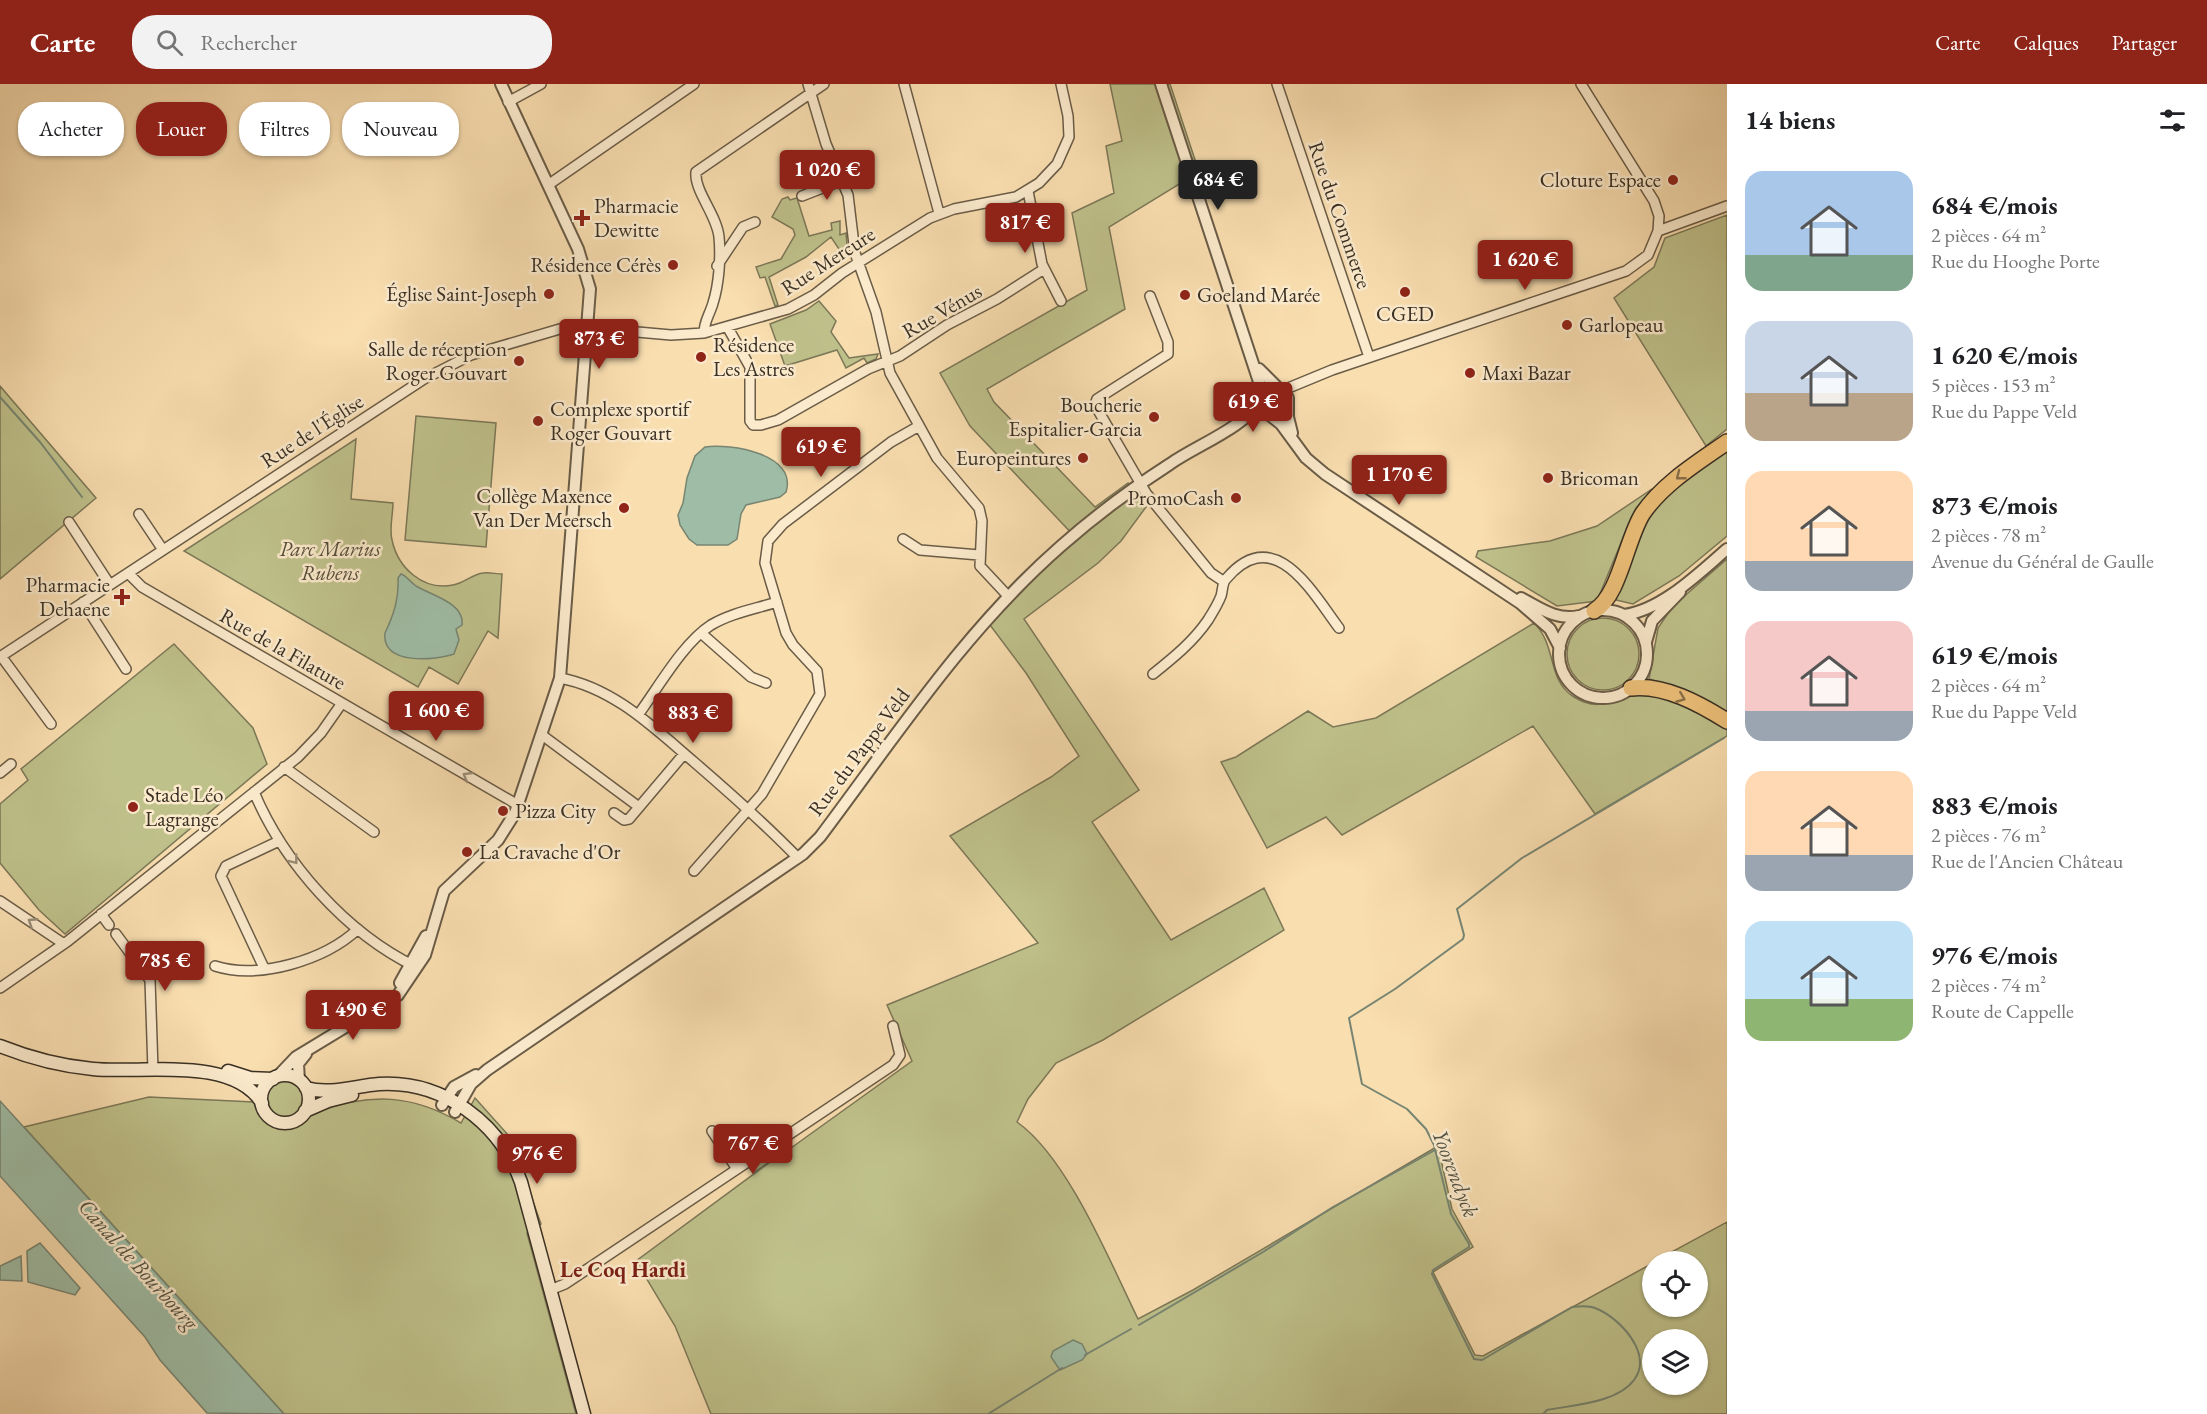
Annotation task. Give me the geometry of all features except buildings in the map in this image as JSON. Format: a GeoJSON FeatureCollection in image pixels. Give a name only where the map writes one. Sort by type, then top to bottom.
{"type":"FeatureCollection","features":[{"type":"Feature","properties":{"kind":"highway"},"geometry":{"type":"LineString","coordinates":[[1588,613],[1608,597],[1635,527],[1651,503],[1678,477],[1727,442]]}},
{"type":"Feature","properties":{"kind":"highway"},"geometry":{"type":"LineString","coordinates":[[1631,688],[1647,687],[1664,691],[1727,721]]}},
{"type":"Feature","properties":{"kind":"main road"},"geometry":{"type":"LineString","coordinates":[[0,1046],[70,1066],[112,1071],[212,1068],[250,1078],[290,1076],[302,1084],[325,1091],[399,1084],[457,1108],[497,1142],[513,1176],[537,1244],[584,1414]]}},
{"type":"Feature","properties":{"kind":"main road"},"geometry":{"type":"LineString","coordinates":[[179,1070],[225,1077],[248,1088],[262,1103],[267,1115],[281,1122],[294,1121],[305,1111],[335,1098],[380,1092],[409,1094],[444,1101]]}},
{"type":"Feature","properties":{"kind":"main road"},"geometry":{"type":"LineString","coordinates":[[262,1103],[263,1090],[275,1078]]}},
{"type":"Feature","properties":{"kind":"main road"},"geometry":{"type":"LineString","coordinates":[[302,1084],[309,1099],[305,1111]]}},
{"type":"Feature","properties":{"kind":"street"},"geometry":{"type":"LineString","coordinates":[[275,1078],[296,1057],[398,995],[430,941],[436,912],[447,888],[498,840],[518,805],[560,678],[590,294],[587,272],[501,84]]}},
{"type":"Feature","properties":{"kind":"street"},"geometry":{"type":"LineString","coordinates":[[508,102],[541,84]]}},
{"type":"Feature","properties":{"kind":"street"},"geometry":{"type":"LineString","coordinates":[[548,185],[694,84]]}},
{"type":"Feature","properties":{"kind":"street"},"geometry":{"type":"LineString","coordinates":[[704,333],[704,323],[714,301],[719,247],[717,227],[696,180],[697,170],[810,88],[824,84]]}},
{"type":"Feature","properties":{"kind":"street"},"geometry":{"type":"LineString","coordinates":[[904,84],[939,213]]}},
{"type":"Feature","properties":{"kind":"street","name":"Rue Mercure"},"geometry":{"type":"LineString","coordinates":[[589,325],[663,334],[704,333],[771,315],[804,301],[857,263],[939,213],[1011,198],[1028,191],[1051,171],[1066,146],[1069,122],[1061,84]]}},
{"type":"Feature","properties":{"kind":"street"},"geometry":{"type":"LineString","coordinates":[[1161,84],[1247,346],[1263,398],[1263,409],[1284,427],[1302,452],[1325,474],[1482,576],[1537,617],[1553,633],[1560,648],[1563,671],[1581,691],[1606,698],[1619,695],[1631,688],[1646,666],[1646,643],[1649,628],[1656,617],[1708,565]]}},
{"type":"Feature","properties":{"kind":"street","name":"Rue du Commerce"},"geometry":{"type":"LineString","coordinates":[[1277,84],[1369,357]]}},
{"type":"Feature","properties":{"kind":"street"},"geometry":{"type":"LineString","coordinates":[[1263,398],[1270,391],[1280,391],[1369,357],[1626,271],[1648,255],[1658,231],[1659,216],[1654,201],[1581,84]]}},
{"type":"Feature","properties":{"kind":"street"},"geometry":{"type":"LineString","coordinates":[[810,88],[827,149],[843,180],[849,201],[857,263],[876,312],[892,377],[937,458],[979,508],[982,524],[979,555],[982,569],[1008,596]]}},
{"type":"Feature","properties":{"kind":"street"},"geometry":{"type":"LineString","coordinates":[[802,195],[843,180]]}},
{"type":"Feature","properties":{"kind":"street"},"geometry":{"type":"LineString","coordinates":[[1028,191],[1034,232],[1044,269],[1060,302]]}},
{"type":"Feature","properties":{"kind":"street"},"geometry":{"type":"LineString","coordinates":[[1658,231],[1727,206]]}},
{"type":"Feature","properties":{"kind":"street"},"geometry":{"type":"LineString","coordinates":[[717,266],[743,227],[755,222]]}},
{"type":"Feature","properties":{"kind":"street","name":"Rue Vénus"},"geometry":{"type":"LineString","coordinates":[[728,328],[750,367],[748,413],[753,425],[761,425],[778,420],[868,369],[887,361],[1044,269]]}},
{"type":"Feature","properties":{"kind":"street"},"geometry":{"type":"LineString","coordinates":[[1150,296],[1168,342],[1168,354],[1095,403],[1140,483],[1211,573],[1224,581]]}},
{"type":"Feature","properties":{"kind":"street","name":"Rue de l'Église"},"geometry":{"type":"LineString","coordinates":[[0,656],[444,367],[509,342],[565,327],[589,325]]}},
{"type":"Feature","properties":{"kind":"street"},"geometry":{"type":"LineString","coordinates":[[1247,346],[1264,377],[1288,397],[1290,428],[1302,452]]}},
{"type":"Feature","properties":{"kind":"street"},"geometry":{"type":"LineString","coordinates":[[1270,417],[1282,417],[1298,391],[1313,378]]}},
{"type":"Feature","properties":{"kind":"street","name":"Rue du Pappe Veld"},"geometry":{"type":"LineString","coordinates":[[457,1108],[472,1082],[487,1070],[798,858],[820,837],[946,667],[1008,596],[1069,539],[1140,483],[1254,411],[1263,398]]}},
{"type":"Feature","properties":{"kind":"street","name":"Rue du Pappe Veld"},"geometry":{"type":"LineString","coordinates":[[1233,425],[1270,417]]}},
{"type":"Feature","properties":{"kind":"street"},"geometry":{"type":"LineString","coordinates":[[694,871],[764,790],[816,704],[821,690],[815,667],[788,637],[765,559],[768,541],[779,527],[891,442],[919,426]]}},
{"type":"Feature","properties":{"kind":"street"},"geometry":{"type":"LineString","coordinates":[[139,514],[163,550]]}},
{"type":"Feature","properties":{"kind":"street"},"geometry":{"type":"LineString","coordinates":[[69,522],[110,585]]}},
{"type":"Feature","properties":{"kind":"street"},"geometry":{"type":"LineString","coordinates":[[903,539],[920,550],[979,555]]}},
{"type":"Feature","properties":{"kind":"street"},"geometry":{"type":"LineString","coordinates":[[1624,615],[1638,611],[1661,599],[1727,549]]}},
{"type":"Feature","properties":{"kind":"street"},"geometry":{"type":"LineString","coordinates":[[1153,674],[1181,651],[1198,632],[1220,599],[1224,581],[1250,560],[1264,558],[1279,560],[1297,573],[1339,628]]}},
{"type":"Feature","properties":{"kind":"street","name":"Rue de la Filature"},"geometry":{"type":"LineString","coordinates":[[128,573],[142,587],[518,805]]}},
{"type":"Feature","properties":{"kind":"street"},"geometry":{"type":"LineString","coordinates":[[1482,576],[1553,615],[1567,618],[1611,611],[1624,615],[1639,628],[1646,643]]}},
{"type":"Feature","properties":{"kind":"street"},"geometry":{"type":"LineString","coordinates":[[83,602],[126,669]]}},
{"type":"Feature","properties":{"kind":"street"},"geometry":{"type":"LineString","coordinates":[[638,716],[701,633],[727,617],[777,602]]}},
{"type":"Feature","properties":{"kind":"street"},"geometry":{"type":"LineString","coordinates":[[1560,648],[1568,629],[1588,613]]}},
{"type":"Feature","properties":{"kind":"street"},"geometry":{"type":"LineString","coordinates":[[701,633],[751,676],[766,683]]}},
{"type":"Feature","properties":{"kind":"street"},"geometry":{"type":"LineString","coordinates":[[0,656],[51,724]]}},
{"type":"Feature","properties":{"kind":"street"},"geometry":{"type":"LineString","coordinates":[[560,678],[600,691],[638,716],[748,809],[798,858]]}},
{"type":"Feature","properties":{"kind":"street"},"geometry":{"type":"LineString","coordinates":[[0,988],[64,944],[284,767],[316,739],[342,703]]}},
{"type":"Feature","properties":{"kind":"street"},"geometry":{"type":"LineString","coordinates":[[542,735],[639,807]]}},
{"type":"Feature","properties":{"kind":"street"},"geometry":{"type":"LineString","coordinates":[[614,813],[626,820],[684,754]]}},
{"type":"Feature","properties":{"kind":"street"},"geometry":{"type":"LineString","coordinates":[[0,773],[11,764]]}},
{"type":"Feature","properties":{"kind":"street"},"geometry":{"type":"LineString","coordinates":[[284,767],[374,832]]}},
{"type":"Feature","properties":{"kind":"street"},"geometry":{"type":"LineString","coordinates":[[254,792],[279,841],[319,890],[358,928],[415,966]]}},
{"type":"Feature","properties":{"kind":"street"},"geometry":{"type":"LineString","coordinates":[[264,968],[221,876],[226,866],[279,841]]}},
{"type":"Feature","properties":{"kind":"street"},"geometry":{"type":"LineString","coordinates":[[0,901],[64,944]]}},
{"type":"Feature","properties":{"kind":"street"},"geometry":{"type":"LineString","coordinates":[[101,914],[109,925]]}},
{"type":"Feature","properties":{"kind":"street"},"geometry":{"type":"LineString","coordinates":[[215,966],[240,970],[264,968],[320,953],[358,928]]}},
{"type":"Feature","properties":{"kind":"street"},"geometry":{"type":"LineString","coordinates":[[116,934],[150,980],[153,1070]]}},
{"type":"Feature","properties":{"kind":"street"},"geometry":{"type":"LineString","coordinates":[[550,1290],[565,1284],[898,1060],[899,1051],[893,1026]]}},
{"type":"Feature","properties":{"kind":"street"},"geometry":{"type":"LineString","coordinates":[[302,1084],[298,1062],[315,1047]]}},
{"type":"Feature","properties":{"kind":"street","name":"Rue du Pappe Veld"},"geometry":{"type":"LineString","coordinates":[[444,1101],[456,1085],[487,1070]]}},
{"type":"Feature","properties":{"kind":"street"},"geometry":{"type":"LineString","coordinates":[[712,1131],[737,1169]]}},
{"type":"Feature","properties":{"kind":"green space"},"geometry":{"type":"Polygon","coordinates":[[[1110,84],[1170,84],[1199,172],[1109,227],[1125,309],[987,389],[994,402],[1095,507],[1128,483],[1146,507],[1121,541],[1098,563],[1024,619],[1139,790],[1092,822],[1171,940],[1264,888],[1284,930],[1103,1040],[1056,1063],[1028,1099],[1017,1122],[1036,1138],[1070,1185],[1101,1241],[1138,1319],[1193,1290],[1438,1146],[1452,1209],[1473,1247],[1433,1272],[1475,1355],[1483,1356],[1642,1269],[1642,1317],[1708,1317],[1708,1251],[1673,1251],[1727,1222],[1727,1414],[711,1414],[675,1326],[636,1261],[781,1154],[753,1173],[748,1166],[779,1145],[784,1153],[912,1061],[887,1005],[1038,943],[950,836],[1051,777],[1079,756],[1026,673],[990,625],[1046,566],[1077,539],[970,426],[940,373],[1087,290],[1072,213],[1114,193],[1106,146],[1122,141],[1110,84]]]}},
{"type":"Feature","properties":{"kind":"green space"},"geometry":{"type":"Polygon","coordinates":[[[788,197],[790,200],[797,198],[809,236],[832,230],[831,223],[840,221],[840,235],[846,233],[848,256],[845,258],[831,237],[806,257],[769,277],[778,305],[775,306],[765,277],[760,278],[756,267],[781,259],[795,235],[793,229],[772,217],[782,199],[788,197]]]}},
{"type":"Feature","properties":{"kind":"green space"},"geometry":{"type":"Polygon","coordinates":[[[1727,215],[1727,429],[1706,446],[1614,298],[1654,267],[1665,238],[1727,215]]]}},
{"type":"Feature","properties":{"kind":"green space"},"geometry":{"type":"Polygon","coordinates":[[[819,301],[836,321],[831,332],[849,358],[878,354],[876,359],[867,363],[864,358],[846,368],[837,350],[785,366],[770,324],[806,310],[819,301]]]}},
{"type":"Feature","properties":{"kind":"green space"},"geometry":{"type":"Polygon","coordinates":[[[0,386],[96,498],[0,579],[0,386]]]}},
{"type":"Feature","properties":{"kind":"green space"},"geometry":{"type":"Polygon","coordinates":[[[416,416],[496,423],[486,547],[405,540],[416,416]]]}},
{"type":"Feature","properties":{"kind":"green space","name":"Parc Marius Rubens"},"geometry":{"type":"Polygon","coordinates":[[[356,439],[351,499],[393,503],[392,540],[400,560],[413,575],[422,581],[442,586],[457,584],[479,574],[502,574],[498,638],[488,631],[458,684],[429,667],[418,687],[184,551],[356,439]]]}},
{"type":"Feature","properties":{"kind":"green space"},"geometry":{"type":"Polygon","coordinates":[[[1727,450],[1727,536],[1679,576],[1633,604],[1616,600],[1644,519],[1682,481],[1727,450]]]}},
{"type":"Feature","properties":{"kind":"green space"},"geometry":{"type":"Polygon","coordinates":[[[1652,489],[1632,516],[1597,601],[1557,606],[1476,557],[1478,551],[1550,541],[1597,526],[1652,489]]]}},
{"type":"Feature","properties":{"kind":"green space"},"geometry":{"type":"Polygon","coordinates":[[[1727,559],[1727,715],[1677,688],[1649,679],[1658,628],[1673,606],[1727,559]]]}},
{"type":"Feature","properties":{"kind":"green space"},"geometry":{"type":"Polygon","coordinates":[[[1603,618],[1623,624],[1633,634],[1639,654],[1633,674],[1623,684],[1603,690],[1583,684],[1573,674],[1567,654],[1573,634],[1583,624],[1603,618]]]}},
{"type":"Feature","properties":{"kind":"green space"},"geometry":{"type":"Polygon","coordinates":[[[1534,623],[1546,642],[1560,682],[1565,690],[1574,697],[1583,702],[1598,704],[1635,693],[1656,694],[1708,717],[1727,729],[1727,736],[1595,814],[1533,726],[1342,835],[1326,817],[1267,848],[1221,762],[1236,757],[1308,711],[1333,727],[1376,718],[1534,623]]]}},
{"type":"Feature","properties":{"kind":"green space","name":"Stade Léo Lagrange"},"geometry":{"type":"Polygon","coordinates":[[[174,644],[253,728],[267,764],[65,934],[39,910],[0,863],[0,804],[28,780],[21,769],[174,644]]]}},
{"type":"Feature","properties":{"kind":"green space"},"geometry":{"type":"Polygon","coordinates":[[[285,1081],[297,1087],[303,1099],[297,1111],[285,1117],[273,1111],[267,1099],[273,1087],[285,1081]]]}},
{"type":"Feature","properties":{"kind":"green space"},"geometry":{"type":"Polygon","coordinates":[[[149,1097],[254,1102],[266,1122],[281,1129],[292,1128],[318,1111],[356,1101],[374,1099],[391,1099],[426,1106],[461,1123],[475,1098],[510,1137],[541,1224],[527,1233],[576,1414],[284,1414],[24,1127],[149,1097]]]}},
{"type":"Feature","properties":{"kind":"water"},"geometry":{"type":"Polygon","coordinates":[[[705,447],[730,447],[759,454],[782,468],[787,479],[786,492],[780,497],[746,505],[741,514],[737,539],[728,545],[697,545],[689,539],[680,525],[678,515],[683,503],[687,478],[695,456],[705,447]]]}},
{"type":"Feature","properties":{"kind":"water"},"geometry":{"type":"Polygon","coordinates":[[[401,574],[416,586],[453,605],[462,617],[462,625],[456,629],[459,640],[454,654],[435,658],[411,658],[400,656],[386,644],[385,633],[395,606],[398,578],[401,574]]]}},
{"type":"Feature","properties":{"kind":"water","name":"Canal de Bourbourg"},"geometry":{"type":"Polygon","coordinates":[[[0,1101],[284,1414],[207,1413],[160,1360],[145,1337],[0,1176],[0,1101]]]}},
{"type":"Feature","properties":{"kind":"water"},"geometry":{"type":"Polygon","coordinates":[[[40,1243],[80,1288],[75,1295],[28,1282],[27,1251],[40,1243]]]}},
{"type":"Feature","properties":{"kind":"water"},"geometry":{"type":"Polygon","coordinates":[[[21,1256],[22,1281],[0,1280],[0,1266],[21,1256]]]}},
{"type":"Feature","properties":{"kind":"water"},"geometry":{"type":"Polygon","coordinates":[[[1073,1340],[1082,1344],[1087,1354],[1082,1360],[1060,1370],[1051,1357],[1053,1351],[1073,1340]]]}},
{"type":"Feature","properties":{"kind":"waterway"},"geometry":{"type":"LineString","coordinates":[[0,397],[40,442],[82,497]]}},
{"type":"Feature","properties":{"kind":"waterway","name":"Yoorendyck"},"geometry":{"type":"LineString","coordinates":[[1543,1414],[1547,1410],[1594,1402],[1617,1394],[1626,1388],[1634,1380],[1639,1370],[1640,1359],[1637,1348],[1614,1319],[1590,1306],[1581,1306],[1572,1307],[1482,1360],[1474,1359],[1432,1274],[1433,1270],[1469,1247],[1451,1214],[1434,1145],[1426,1129],[1407,1109],[1362,1084],[1349,1018],[1395,989],[1463,939],[1457,909],[1522,858],[1724,738]]}},
{"type":"Feature","properties":{"kind":"waterway"},"geometry":{"type":"LineString","coordinates":[[1139,1325],[1263,1252],[1333,1207],[1435,1150]]}},
{"type":"Feature","properties":{"kind":"waterway"},"geometry":{"type":"LineString","coordinates":[[1085,1355],[1131,1329]]}},
{"type":"Feature","properties":{"kind":"waterway"},"geometry":{"type":"LineString","coordinates":[[988,1414],[1062,1368]]}},
{"type":"Feature","properties":{"kind":"place","name":"Cloture Espace"},"geometry":{"type":"Point","coordinates":[1673,180]}},
{"type":"Feature","properties":{"kind":"place","name":"Pharmacie Dewitte"},"geometry":{"type":"Point","coordinates":[582,218]}},
{"type":"Feature","properties":{"kind":"place","name":"Résidence Cérès"},"geometry":{"type":"Point","coordinates":[673,265]}},
{"type":"Feature","properties":{"kind":"place","name":"CGED"},"geometry":{"type":"Point","coordinates":[1405,292]}},
{"type":"Feature","properties":{"kind":"place","name":"Église Saint-Joseph"},"geometry":{"type":"Point","coordinates":[549,294]}},
{"type":"Feature","properties":{"kind":"place","name":"Goeland Marée"},"geometry":{"type":"Point","coordinates":[1185,295]}},
{"type":"Feature","properties":{"kind":"place","name":"Garlopeau"},"geometry":{"type":"Point","coordinates":[1567,325]}},
{"type":"Feature","properties":{"kind":"place","name":"Résidence Les Astres"},"geometry":{"type":"Point","coordinates":[701,357]}},
{"type":"Feature","properties":{"kind":"place","name":"Salle de réception Roger Gouvart"},"geometry":{"type":"Point","coordinates":[519,361]}},
{"type":"Feature","properties":{"kind":"place","name":"Maxi Bazar"},"geometry":{"type":"Point","coordinates":[1470,373]}},
{"type":"Feature","properties":{"kind":"place","name":"Boucherie Espitalier-Garcia"},"geometry":{"type":"Point","coordinates":[1154,417]}},
{"type":"Feature","properties":{"kind":"place","name":"Complexe sportif Roger Gouvart"},"geometry":{"type":"Point","coordinates":[538,421]}},
{"type":"Feature","properties":{"kind":"place","name":"Europeintures"},"geometry":{"type":"Point","coordinates":[1083,458]}},
{"type":"Feature","properties":{"kind":"place","name":"Bricoman"},"geometry":{"type":"Point","coordinates":[1548,478]}},
{"type":"Feature","properties":{"kind":"place","name":"PromoCash"},"geometry":{"type":"Point","coordinates":[1236,498]}},
{"type":"Feature","properties":{"kind":"place","name":"Collège Maxence Van Der Meersch"},"geometry":{"type":"Point","coordinates":[624,508]}},
{"type":"Feature","properties":{"kind":"place","name":"Pharmacie Dehaene"},"geometry":{"type":"Point","coordinates":[122,597]}},
{"type":"Feature","properties":{"kind":"place","name":"Stade Léo Lagrange"},"geometry":{"type":"Point","coordinates":[133,807]}},
{"type":"Feature","properties":{"kind":"place","name":"Pizza City"},"geometry":{"type":"Point","coordinates":[503,811]}},
{"type":"Feature","properties":{"kind":"place","name":"La Cravache d'Or"},"geometry":{"type":"Point","coordinates":[467,852]}},
{"type":"Feature","properties":{"kind":"district","name":"Le Coq Hardi"},"geometry":{"type":"Point","coordinates":[623,1269]}}]}
